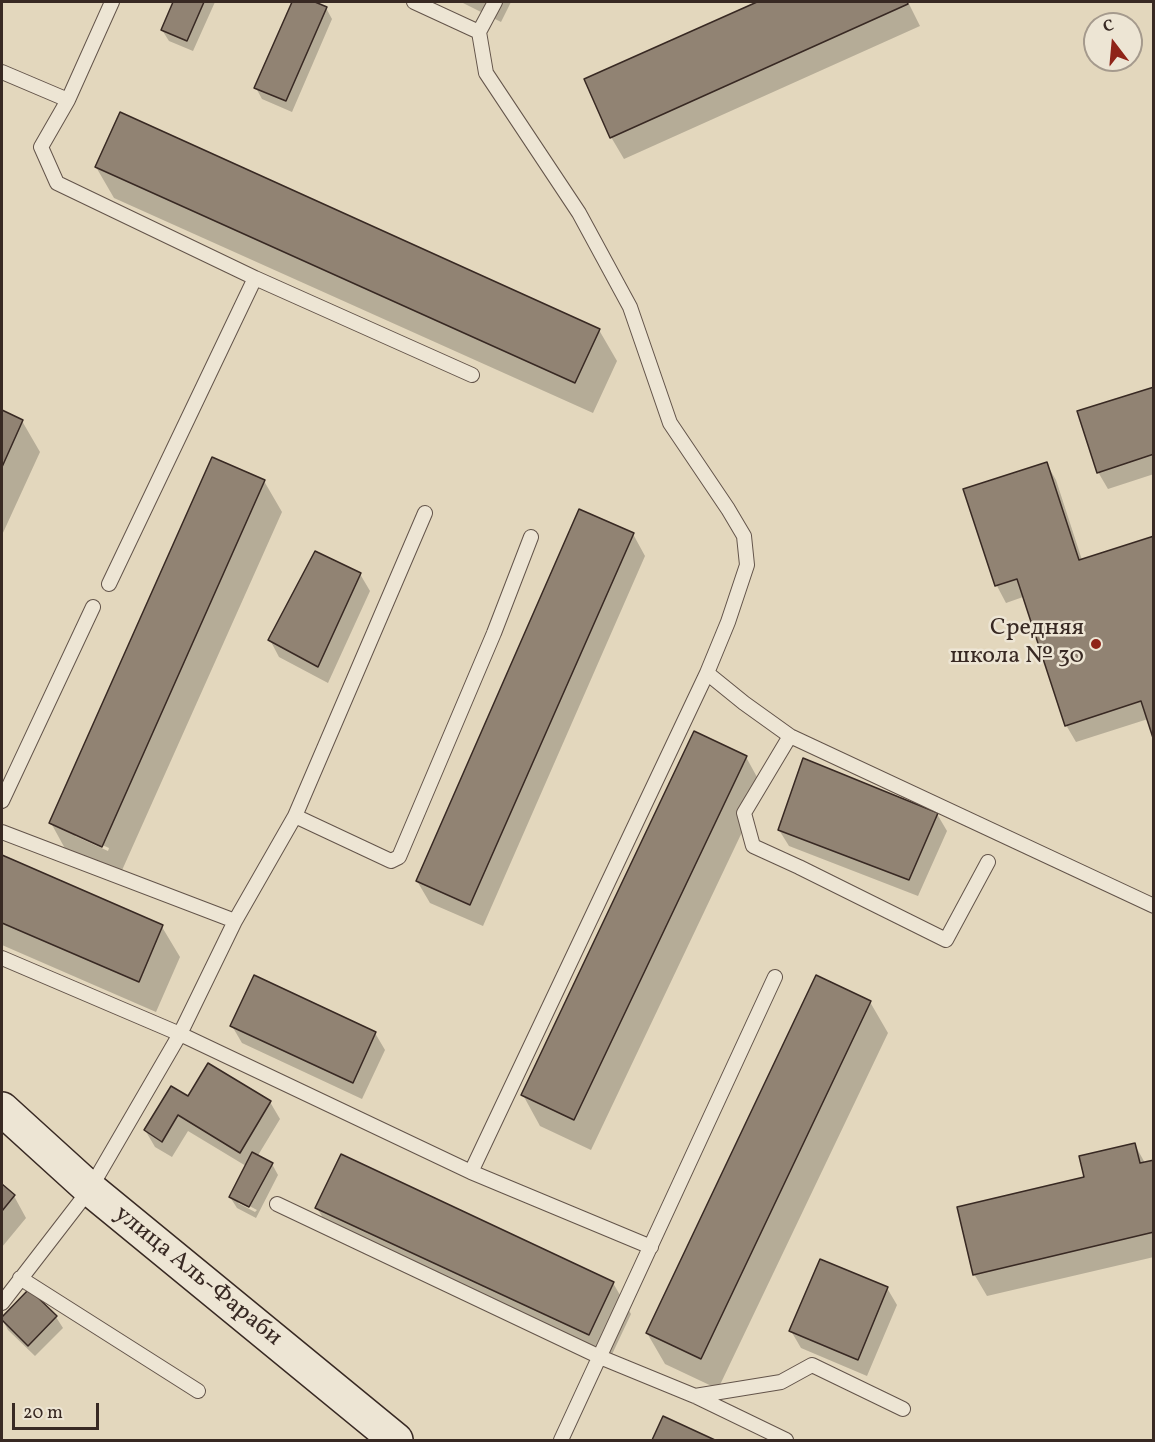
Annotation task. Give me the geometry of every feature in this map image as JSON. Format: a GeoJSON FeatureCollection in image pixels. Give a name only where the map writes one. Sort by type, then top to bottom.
{"type":"FeatureCollection","features":[{"type":"Feature","properties":{"kind":"main road","name":"улица Аль-Фараби"},"geometry":{"type":"LineString","coordinates":[[2,1109],[90,1189],[396,1440]]}},
{"type":"Feature","properties":{"kind":"lane"},"geometry":{"type":"LineString","coordinates":[[112,2],[68,100],[41,147],[57,183],[255,278],[472,375]]}},
{"type":"Feature","properties":{"kind":"lane"},"geometry":{"type":"LineString","coordinates":[[414,2],[479,32]]}},
{"type":"Feature","properties":{"kind":"lane"},"geometry":{"type":"LineString","coordinates":[[471,1172],[707,673],[728,622],[747,565],[744,536],[670,423],[630,307],[579,213],[486,73],[479,32],[495,2]]}},
{"type":"Feature","properties":{"kind":"lane"},"geometry":{"type":"LineString","coordinates":[[2,72],[68,100]]}},
{"type":"Feature","properties":{"kind":"lane"},"geometry":{"type":"LineString","coordinates":[[108,584],[255,278]]}},
{"type":"Feature","properties":{"kind":"lane"},"geometry":{"type":"LineString","coordinates":[[2,1302],[90,1189],[180,1034],[235,921],[295,816],[425,513]]}},
{"type":"Feature","properties":{"kind":"lane"},"geometry":{"type":"LineString","coordinates":[[295,816],[391,861],[399,857],[494,633],[531,537]]}},
{"type":"Feature","properties":{"kind":"lane"},"geometry":{"type":"LineString","coordinates":[[2,801],[93,607]]}},
{"type":"Feature","properties":{"kind":"lane"},"geometry":{"type":"LineString","coordinates":[[707,673],[790,736],[1154,906]]}},
{"type":"Feature","properties":{"kind":"lane"},"geometry":{"type":"LineString","coordinates":[[790,736],[744,813],[753,846],[946,940],[988,862]]}},
{"type":"Feature","properties":{"kind":"lane"},"geometry":{"type":"LineString","coordinates":[[2,832],[235,921]]}},
{"type":"Feature","properties":{"kind":"lane"},"geometry":{"type":"LineString","coordinates":[[2,958],[180,1034],[471,1172],[651,1247]]}},
{"type":"Feature","properties":{"kind":"lane"},"geometry":{"type":"LineString","coordinates":[[561,1440],[775,977]]}},
{"type":"Feature","properties":{"kind":"lane"},"geometry":{"type":"LineString","coordinates":[[277,1204],[600,1357],[695,1396],[786,1440]]}},
{"type":"Feature","properties":{"kind":"lane"},"geometry":{"type":"LineString","coordinates":[[20,1278],[198,1391]]}},
{"type":"Feature","properties":{"kind":"lane"},"geometry":{"type":"LineString","coordinates":[[695,1396],[781,1382],[812,1365],[903,1409]]}},
{"type":"Feature","properties":{"kind":"building"},"geometry":{"type":"Polygon","coordinates":[[[173,2],[204,2],[187,41],[161,30],[173,2]]]}},
{"type":"Feature","properties":{"kind":"building"},"geometry":{"type":"Polygon","coordinates":[[[292,2],[315,2],[327,7],[286,101],[254,88],[292,2]]]}},
{"type":"Feature","properties":{"kind":"building"},"geometry":{"type":"Polygon","coordinates":[[[757,2],[907,2],[908,4],[610,138],[584,79],[757,2]]]}},
{"type":"Feature","properties":{"kind":"building"},"geometry":{"type":"Polygon","coordinates":[[[120,112],[600,329],[575,383],[95,167],[120,112]]]}},
{"type":"Feature","properties":{"kind":"building"},"geometry":{"type":"Polygon","coordinates":[[[1154,387],[1154,454],[1097,473],[1077,411],[1154,387]]]}},
{"type":"Feature","properties":{"kind":"building"},"geometry":{"type":"Polygon","coordinates":[[[2,410],[23,420],[2,467],[2,410]]]}},
{"type":"Feature","properties":{"kind":"building"},"geometry":{"type":"Polygon","coordinates":[[[212,457],[265,480],[102,847],[49,823],[212,457]]]}},
{"type":"Feature","properties":{"kind":"building","name":"Средняя школа № 30"},"geometry":{"type":"Polygon","coordinates":[[[1047,462],[1079,560],[1154,536],[1154,741],[1141,701],[1065,726],[1017,579],[995,586],[963,489],[1047,462]]]}},
{"type":"Feature","properties":{"kind":"building"},"geometry":{"type":"Polygon","coordinates":[[[579,509],[634,533],[470,905],[416,881],[579,509]]]}},
{"type":"Feature","properties":{"kind":"building"},"geometry":{"type":"Polygon","coordinates":[[[315,551],[361,573],[318,667],[268,640],[315,551]]]}},
{"type":"Feature","properties":{"kind":"building"},"geometry":{"type":"Polygon","coordinates":[[[694,731],[747,756],[574,1120],[521,1095],[694,731]]]}},
{"type":"Feature","properties":{"kind":"building"},"geometry":{"type":"Polygon","coordinates":[[[803,758],[938,813],[909,880],[778,830],[803,758]]]}},
{"type":"Feature","properties":{"kind":"building"},"geometry":{"type":"Polygon","coordinates":[[[2,855],[163,925],[139,982],[2,923],[2,855]]]}},
{"type":"Feature","properties":{"kind":"building"},"geometry":{"type":"Polygon","coordinates":[[[254,975],[376,1032],[353,1083],[230,1026],[254,975]]]}},
{"type":"Feature","properties":{"kind":"building"},"geometry":{"type":"Polygon","coordinates":[[[816,975],[871,1001],[701,1359],[646,1333],[816,975]]]}},
{"type":"Feature","properties":{"kind":"building"},"geometry":{"type":"Polygon","coordinates":[[[208,1063],[271,1101],[240,1153],[178,1115],[162,1142],[144,1130],[171,1086],[188,1096],[208,1063]]]}},
{"type":"Feature","properties":{"kind":"building"},"geometry":{"type":"Polygon","coordinates":[[[1135,1143],[1140,1163],[1154,1160],[1154,1232],[973,1275],[957,1207],[1084,1177],[1079,1156],[1135,1143]]]}},
{"type":"Feature","properties":{"kind":"building"},"geometry":{"type":"Polygon","coordinates":[[[252,1152],[273,1163],[249,1207],[229,1197],[252,1152]]]}},
{"type":"Feature","properties":{"kind":"building"},"geometry":{"type":"Polygon","coordinates":[[[341,1154],[614,1282],[589,1335],[315,1208],[341,1154]]]}},
{"type":"Feature","properties":{"kind":"building"},"geometry":{"type":"Polygon","coordinates":[[[2,1184],[15,1195],[2,1211],[2,1184]]]}},
{"type":"Feature","properties":{"kind":"building"},"geometry":{"type":"Polygon","coordinates":[[[820,1259],[888,1287],[858,1360],[789,1331],[820,1259]]]}},
{"type":"Feature","properties":{"kind":"building"},"geometry":{"type":"Polygon","coordinates":[[[29,1289],[57,1316],[28,1346],[2,1320],[2,1317],[29,1289]]]}},
{"type":"Feature","properties":{"kind":"building"},"geometry":{"type":"Polygon","coordinates":[[[663,1416],[715,1440],[652,1440],[663,1416]]]}},
{"type":"Feature","properties":{"kind":"place","name":"Средняя школа № 30"},"geometry":{"type":"Point","coordinates":[1096,644]}}]}
